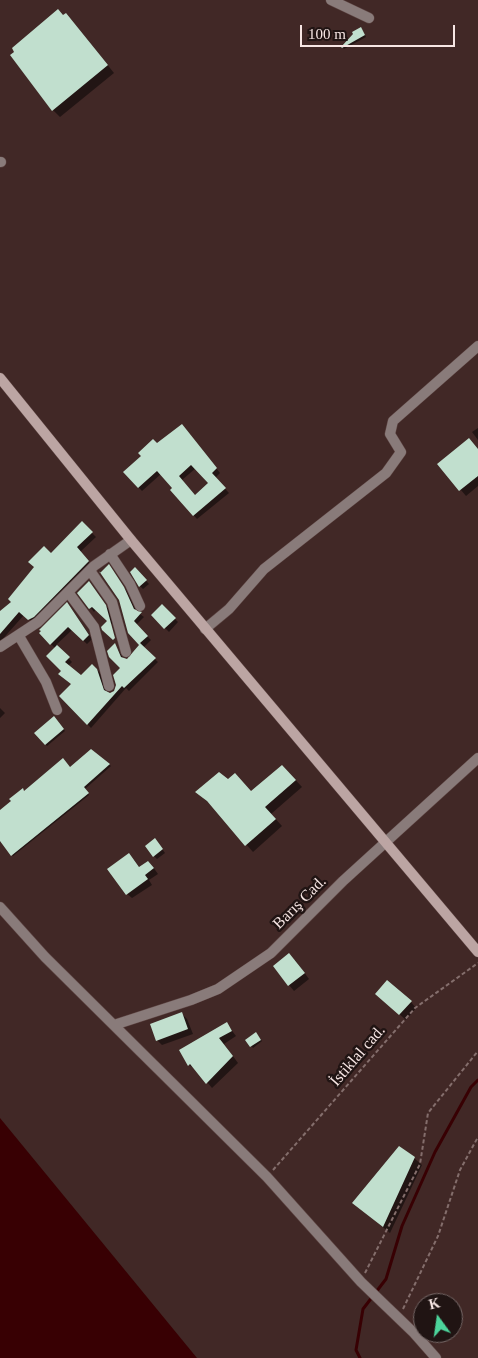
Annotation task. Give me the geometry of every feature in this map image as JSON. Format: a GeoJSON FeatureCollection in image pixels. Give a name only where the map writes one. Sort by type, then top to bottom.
{"type":"FeatureCollection","features":[{"type":"Feature","properties":{"kind":"main road"},"geometry":{"type":"LineString","coordinates":[[0,378],[205,629],[478,952]]}},
{"type":"Feature","properties":{"kind":"street"},"geometry":{"type":"LineString","coordinates":[[331,0],[369,18]]}},
{"type":"Feature","properties":{"kind":"street"},"geometry":{"type":"LineString","coordinates":[[205,629],[229,609],[264,569],[386,473],[401,452],[390,434],[393,421],[478,346]]}},
{"type":"Feature","properties":{"kind":"street"},"geometry":{"type":"LineString","coordinates":[[0,647],[12,637],[19,636],[38,622],[91,572],[94,566],[131,540]]}},
{"type":"Feature","properties":{"kind":"street"},"geometry":{"type":"LineString","coordinates":[[110,554],[130,584],[140,606]]}},
{"type":"Feature","properties":{"kind":"street"},"geometry":{"type":"LineString","coordinates":[[91,572],[112,602],[126,652]]}},
{"type":"Feature","properties":{"kind":"street"},"geometry":{"type":"LineString","coordinates":[[68,592],[94,627],[109,686]]}},
{"type":"Feature","properties":{"kind":"street"},"geometry":{"type":"LineString","coordinates":[[19,636],[46,682],[57,710]]}},
{"type":"Feature","properties":{"kind":"street","name":"Barış Cad."},"geometry":{"type":"LineString","coordinates":[[114,1025],[191,1000],[218,988],[271,953],[343,881],[478,758]]}},
{"type":"Feature","properties":{"kind":"street"},"geometry":{"type":"LineString","coordinates":[[0,907],[45,957],[267,1176],[361,1282],[399,1318],[436,1358]]}},
{"type":"Feature","properties":{"kind":"path","name":"İstiklal cad."},"geometry":{"type":"LineString","coordinates":[[267,1176],[415,1008],[478,963]]}},
{"type":"Feature","properties":{"kind":"path"},"geometry":{"type":"LineString","coordinates":[[361,1282],[420,1164],[428,1113],[478,1051]]}},
{"type":"Feature","properties":{"kind":"path"},"geometry":{"type":"LineString","coordinates":[[399,1318],[438,1236],[460,1170],[478,1137]]}},
{"type":"Feature","properties":{"kind":"shaded area"},"geometry":{"type":"Polygon","coordinates":[[[0,1118],[197,1358],[0,1358],[0,1118]]]}},
{"type":"Feature","properties":{"kind":"building"},"geometry":{"type":"Polygon","coordinates":[[[58,9],[63,15],[66,13],[108,65],[52,111],[10,55],[14,52],[12,48],[58,9]]]}},
{"type":"Feature","properties":{"kind":"building"},"geometry":{"type":"Polygon","coordinates":[[[361,27],[365,35],[342,48],[353,34],[352,32],[361,27]]]}},
{"type":"Feature","properties":{"kind":"building"},"geometry":{"type":"Polygon","coordinates":[[[182,424],[217,468],[212,473],[226,488],[193,516],[170,490],[172,488],[157,471],[138,488],[123,472],[141,456],[138,453],[153,439],[157,443],[182,424]],[[191,465],[179,476],[195,495],[208,483],[191,465]]]}},
{"type":"Feature","properties":{"kind":"building"},"geometry":{"type":"Polygon","coordinates":[[[469,438],[478,449],[478,476],[459,491],[437,464],[469,438]]]}},
{"type":"Feature","properties":{"kind":"building"},"geometry":{"type":"Polygon","coordinates":[[[82,521],[93,532],[77,547],[89,561],[34,617],[28,620],[19,612],[0,634],[0,611],[11,602],[8,599],[34,567],[28,562],[44,546],[51,553],[82,521]]]}},
{"type":"Feature","properties":{"kind":"building"},"geometry":{"type":"Polygon","coordinates":[[[109,564],[124,587],[134,609],[142,612],[134,621],[148,636],[140,643],[156,658],[124,688],[122,686],[87,725],[59,696],[71,684],[58,674],[61,671],[46,656],[57,645],[70,657],[65,662],[81,675],[92,664],[97,669],[104,690],[110,693],[114,691],[116,685],[113,675],[120,668],[109,657],[107,651],[115,643],[121,657],[127,659],[139,645],[128,633],[119,600],[100,573],[109,564]]]}},
{"type":"Feature","properties":{"kind":"building"},"geometry":{"type":"Polygon","coordinates":[[[135,567],[147,580],[139,587],[130,572],[135,567]]]}},
{"type":"Feature","properties":{"kind":"building"},"geometry":{"type":"Polygon","coordinates":[[[89,581],[106,605],[115,638],[113,640],[101,627],[107,621],[92,607],[89,609],[77,593],[89,581]]]}},
{"type":"Feature","properties":{"kind":"building"},"geometry":{"type":"Polygon","coordinates":[[[67,602],[89,635],[83,641],[68,627],[50,645],[39,633],[41,631],[39,630],[67,602]]]}},
{"type":"Feature","properties":{"kind":"building"},"geometry":{"type":"Polygon","coordinates":[[[162,604],[176,618],[164,629],[151,615],[162,604]]]}},
{"type":"Feature","properties":{"kind":"building"},"geometry":{"type":"Polygon","coordinates":[[[54,716],[64,729],[45,745],[34,733],[54,716]]]}},
{"type":"Feature","properties":{"kind":"building"},"geometry":{"type":"Polygon","coordinates":[[[91,749],[110,764],[84,787],[89,793],[11,856],[0,841],[0,810],[11,801],[9,799],[23,788],[24,791],[63,758],[70,767],[91,749]]]}},
{"type":"Feature","properties":{"kind":"building"},"geometry":{"type":"Polygon","coordinates":[[[282,765],[296,780],[265,807],[276,819],[245,846],[207,801],[195,792],[219,772],[228,779],[235,773],[251,791],[282,765]]]}},
{"type":"Feature","properties":{"kind":"building"},"geometry":{"type":"Polygon","coordinates":[[[155,838],[163,849],[153,857],[145,846],[155,838]]]}},
{"type":"Feature","properties":{"kind":"building"},"geometry":{"type":"Polygon","coordinates":[[[129,853],[139,867],[148,861],[154,868],[145,875],[148,879],[126,895],[107,869],[129,853]]]}},
{"type":"Feature","properties":{"kind":"building"},"geometry":{"type":"Polygon","coordinates":[[[289,953],[305,973],[288,986],[273,966],[289,953]]]}},
{"type":"Feature","properties":{"kind":"building"},"geometry":{"type":"Polygon","coordinates":[[[387,980],[412,1001],[399,1015],[375,994],[387,980]]]}},
{"type":"Feature","properties":{"kind":"building"},"geometry":{"type":"Polygon","coordinates":[[[182,1012],[188,1029],[156,1041],[150,1024],[182,1012]]]}},
{"type":"Feature","properties":{"kind":"building"},"geometry":{"type":"Polygon","coordinates":[[[227,1022],[232,1031],[219,1038],[233,1056],[206,1084],[190,1064],[188,1066],[179,1050],[227,1022]]]}},
{"type":"Feature","properties":{"kind":"building"},"geometry":{"type":"Polygon","coordinates":[[[256,1032],[261,1040],[250,1047],[245,1040],[256,1032]]]}},
{"type":"Feature","properties":{"kind":"building"},"geometry":{"type":"Polygon","coordinates":[[[399,1146],[415,1157],[383,1227],[352,1203],[399,1146]]]}},
{"type":"Feature","properties":{"kind":"waterway"},"geometry":{"type":"LineString","coordinates":[[360,1358],[356,1350],[363,1309],[386,1279],[402,1226],[435,1152],[471,1087],[478,1080]]}}]}
